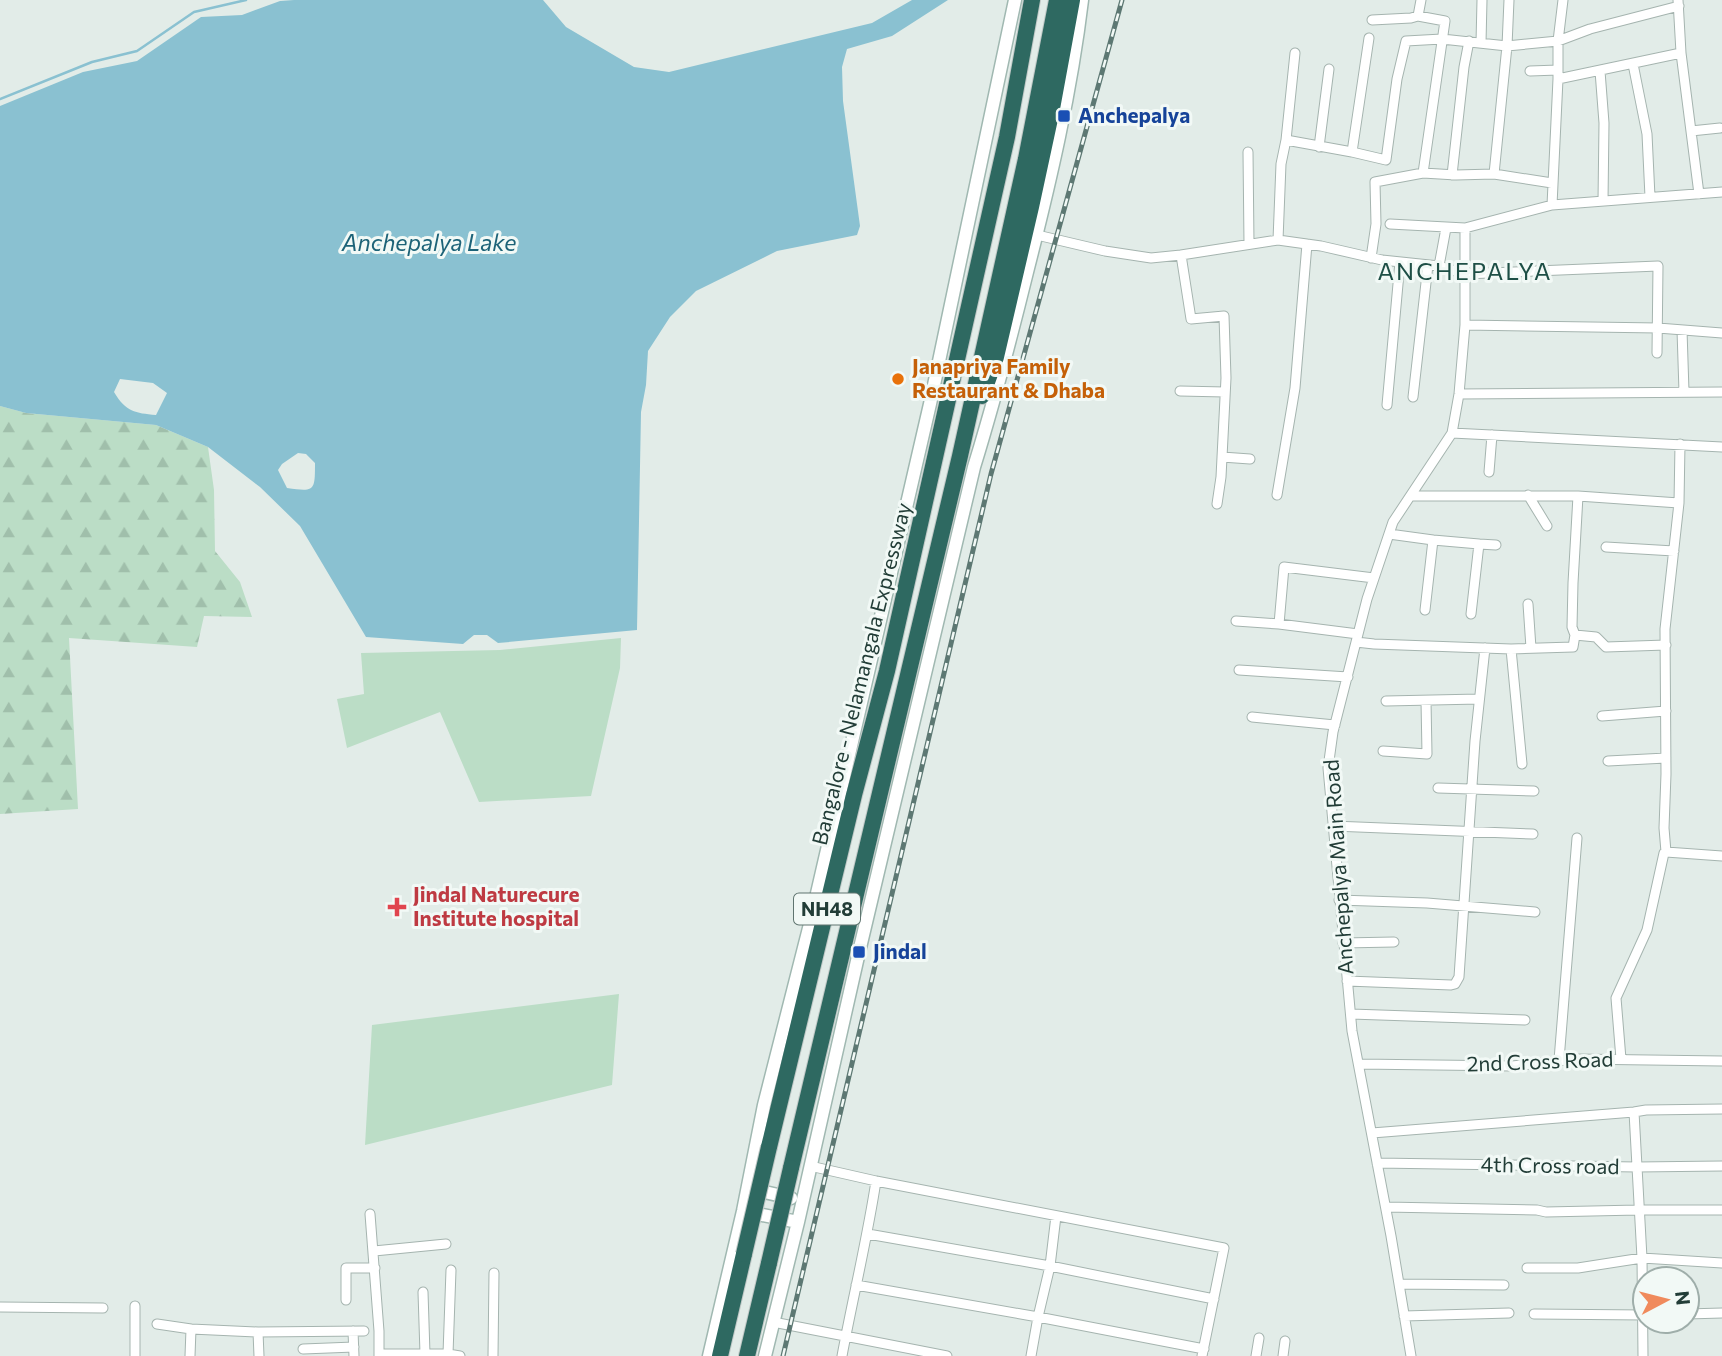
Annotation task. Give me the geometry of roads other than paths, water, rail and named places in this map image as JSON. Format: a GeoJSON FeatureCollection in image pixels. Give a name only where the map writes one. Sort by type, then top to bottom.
{"type":"FeatureCollection","features":[{"type":"Feature","properties":{"kind":"highway","name":"Bangalore - Nelamangala Expressway"},"geometry":{"type":"LineString","coordinates":[[720,1356],[844,836],[887,671],[1007,137],[1032,0]]}},
{"type":"Feature","properties":{"kind":"highway","name":"Bangalore - Nelamangala Expressway"},"geometry":{"type":"LineString","coordinates":[[747,1356],[960,456],[1026,159],[1057,0]]}},
{"type":"Feature","properties":{"kind":"highway"},"geometry":{"type":"LineString","coordinates":[[960,456],[996,357],[1051,114],[1072,0]]}},
{"type":"Feature","properties":{"kind":"street"},"geometry":{"type":"LineString","coordinates":[[709,1356],[743,1211],[764,1105],[809,928],[930,404],[1015,0]]}},
{"type":"Feature","properties":{"kind":"street"},"geometry":{"type":"LineString","coordinates":[[765,1356],[971,481],[1037,235],[1064,116],[1082,0]]}},
{"type":"Feature","properties":{"kind":"street"},"geometry":{"type":"LineString","coordinates":[[1418,16],[1421,0]]}},
{"type":"Feature","properties":{"kind":"street"},"geometry":{"type":"LineString","coordinates":[[1481,43],[1482,0]]}},
{"type":"Feature","properties":{"kind":"street"},"geometry":{"type":"LineString","coordinates":[[1494,174],[1509,0]]}},
{"type":"Feature","properties":{"kind":"street"},"geometry":{"type":"LineString","coordinates":[[1552,205],[1558,41],[1563,1],[1575,0]]}},
{"type":"Feature","properties":{"kind":"street"},"geometry":{"type":"LineString","coordinates":[[1286,140],[1386,160],[1397,79],[1406,41],[1442,39],[1507,46],[1558,41],[1679,3],[1681,53],[1699,194]]}},
{"type":"Feature","properties":{"kind":"street"},"geometry":{"type":"LineString","coordinates":[[1372,20],[1418,16],[1444,21],[1423,173]]}},
{"type":"Feature","properties":{"kind":"street"},"geometry":{"type":"LineString","coordinates":[[1352,152],[1369,38]]}},
{"type":"Feature","properties":{"kind":"street"},"geometry":{"type":"LineString","coordinates":[[1452,175],[1469,41]]}},
{"type":"Feature","properties":{"kind":"street"},"geometry":{"type":"LineString","coordinates":[[1278,240],[1281,164],[1295,53]]}},
{"type":"Feature","properties":{"kind":"street"},"geometry":{"type":"LineString","coordinates":[[1530,71],[1558,75],[1600,71],[1681,53]]}},
{"type":"Feature","properties":{"kind":"street"},"geometry":{"type":"LineString","coordinates":[[1633,64],[1647,134],[1650,197]]}},
{"type":"Feature","properties":{"kind":"street"},"geometry":{"type":"LineString","coordinates":[[1319,147],[1329,69]]}},
{"type":"Feature","properties":{"kind":"street"},"geometry":{"type":"LineString","coordinates":[[1600,71],[1604,122],[1603,201]]}},
{"type":"Feature","properties":{"kind":"street"},"geometry":{"type":"LineString","coordinates":[[1691,131],[1720,128]]}},
{"type":"Feature","properties":{"kind":"street"},"geometry":{"type":"LineString","coordinates":[[1248,152],[1249,244]]}},
{"type":"Feature","properties":{"kind":"street"},"geometry":{"type":"LineString","coordinates":[[1371,258],[1376,224],[1375,182],[1423,173],[1494,174],[1552,183]]}},
{"type":"Feature","properties":{"kind":"street"},"geometry":{"type":"LineString","coordinates":[[1390,225],[1465,228],[1552,205],[1722,192]]}},
{"type":"Feature","properties":{"kind":"street"},"geometry":{"type":"LineString","coordinates":[[1439,266],[1446,228]]}},
{"type":"Feature","properties":{"kind":"street","name":"Anchepalya Main Road"},"geometry":{"type":"LineString","coordinates":[[1411,1356],[1351,1014],[1328,768],[1335,724],[1367,599],[1393,522],[1452,433],[1459,394],[1465,325],[1465,228]]}},
{"type":"Feature","properties":{"kind":"street"},"geometry":{"type":"LineString","coordinates":[[1037,235],[1105,251],[1151,258],[1278,240],[1371,258],[1439,266],[1465,274],[1658,266],[1657,353]]}},
{"type":"Feature","properties":{"kind":"street"},"geometry":{"type":"LineString","coordinates":[[1277,495],[1295,388],[1307,244]]}},
{"type":"Feature","properties":{"kind":"street"},"geometry":{"type":"LineString","coordinates":[[1181,255],[1191,319],[1224,316],[1225,392],[1217,504]]}},
{"type":"Feature","properties":{"kind":"street"},"geometry":{"type":"LineString","coordinates":[[1387,405],[1400,262]]}},
{"type":"Feature","properties":{"kind":"street"},"geometry":{"type":"LineString","coordinates":[[1413,397],[1428,265]]}},
{"type":"Feature","properties":{"kind":"street"},"geometry":{"type":"LineString","coordinates":[[1465,325],[1658,328],[1722,333]]}},
{"type":"Feature","properties":{"kind":"street"},"geometry":{"type":"LineString","coordinates":[[1682,330],[1684,392]]}},
{"type":"Feature","properties":{"kind":"street"},"geometry":{"type":"LineString","coordinates":[[1180,391],[1225,392]]}},
{"type":"Feature","properties":{"kind":"street"},"geometry":{"type":"LineString","coordinates":[[1459,394],[1722,392]]}},
{"type":"Feature","properties":{"kind":"street"},"geometry":{"type":"LineString","coordinates":[[1452,433],[1722,447]]}},
{"type":"Feature","properties":{"kind":"street"},"geometry":{"type":"LineString","coordinates":[[1489,472],[1492,435]]}},
{"type":"Feature","properties":{"kind":"street"},"geometry":{"type":"LineString","coordinates":[[1621,1059],[1616,998],[1647,930],[1666,852],[1665,629],[1679,503],[1680,444]]}},
{"type":"Feature","properties":{"kind":"street"},"geometry":{"type":"LineString","coordinates":[[1222,457],[1250,459]]}},
{"type":"Feature","properties":{"kind":"street"},"geometry":{"type":"LineString","coordinates":[[1528,495],[1547,526]]}},
{"type":"Feature","properties":{"kind":"street"},"geometry":{"type":"LineString","coordinates":[[1411,496],[1578,496],[1679,503]]}},
{"type":"Feature","properties":{"kind":"street"},"geometry":{"type":"LineString","coordinates":[[1236,621],[1279,624],[1357,638],[1374,644],[1511,649],[1573,647],[1573,583],[1578,496]]}},
{"type":"Feature","properties":{"kind":"street"},"geometry":{"type":"LineString","coordinates":[[1389,534],[1496,545]]}},
{"type":"Feature","properties":{"kind":"street"},"geometry":{"type":"LineString","coordinates":[[1425,610],[1433,540]]}},
{"type":"Feature","properties":{"kind":"street"},"geometry":{"type":"LineString","coordinates":[[1471,614],[1479,544]]}},
{"type":"Feature","properties":{"kind":"street"},"geometry":{"type":"LineString","coordinates":[[1606,547],[1674,551]]}},
{"type":"Feature","properties":{"kind":"street"},"geometry":{"type":"LineString","coordinates":[[1279,624],[1284,567],[1374,578]]}},
{"type":"Feature","properties":{"kind":"street"},"geometry":{"type":"LineString","coordinates":[[1528,604],[1531,648]]}},
{"type":"Feature","properties":{"kind":"street"},"geometry":{"type":"LineString","coordinates":[[1575,635],[1597,637],[1606,647],[1666,645]]}},
{"type":"Feature","properties":{"kind":"street"},"geometry":{"type":"LineString","coordinates":[[1347,981],[1455,984],[1459,977],[1485,648]]}},
{"type":"Feature","properties":{"kind":"street"},"geometry":{"type":"LineString","coordinates":[[1511,649],[1522,764]]}},
{"type":"Feature","properties":{"kind":"street"},"geometry":{"type":"LineString","coordinates":[[1239,670],[1348,677]]}},
{"type":"Feature","properties":{"kind":"street"},"geometry":{"type":"LineString","coordinates":[[1386,701],[1479,699]]}},
{"type":"Feature","properties":{"kind":"street"},"geometry":{"type":"LineString","coordinates":[[1383,751],[1429,752],[1426,701]]}},
{"type":"Feature","properties":{"kind":"street"},"geometry":{"type":"LineString","coordinates":[[1602,716],[1666,711]]}},
{"type":"Feature","properties":{"kind":"street"},"geometry":{"type":"LineString","coordinates":[[1252,717],[1335,724]]}},
{"type":"Feature","properties":{"kind":"street"},"geometry":{"type":"LineString","coordinates":[[1608,761],[1666,758]]}},
{"type":"Feature","properties":{"kind":"street"},"geometry":{"type":"LineString","coordinates":[[1438,788],[1534,791]]}},
{"type":"Feature","properties":{"kind":"street"},"geometry":{"type":"LineString","coordinates":[[1333,826],[1533,834]]}},
{"type":"Feature","properties":{"kind":"street"},"geometry":{"type":"LineString","coordinates":[[1559,1060],[1577,838]]}},
{"type":"Feature","properties":{"kind":"street"},"geometry":{"type":"LineString","coordinates":[[1666,852],[1722,856]]}},
{"type":"Feature","properties":{"kind":"street"},"geometry":{"type":"LineString","coordinates":[[1339,900],[1427,903],[1535,912]]}},
{"type":"Feature","properties":{"kind":"street"},"geometry":{"type":"LineString","coordinates":[[1343,943],[1394,942]]}},
{"type":"Feature","properties":{"kind":"street"},"geometry":{"type":"LineString","coordinates":[[1351,1014],[1525,1020]]}},
{"type":"Feature","properties":{"kind":"street","name":"2nd Cross Road"},"geometry":{"type":"LineString","coordinates":[[1359,1064],[1512,1066],[1559,1060],[1722,1061]]}},
{"type":"Feature","properties":{"kind":"street"},"geometry":{"type":"LineString","coordinates":[[1372,1133],[1646,1110],[1722,1109]]}},
{"type":"Feature","properties":{"kind":"street"},"geometry":{"type":"LineString","coordinates":[[1634,1112],[1642,1265]]}},
{"type":"Feature","properties":{"kind":"street","name":"4th Cross road"},"geometry":{"type":"LineString","coordinates":[[1377,1163],[1722,1166]]}},
{"type":"Feature","properties":{"kind":"street"},"geometry":{"type":"LineString","coordinates":[[810,1166],[1224,1248],[1203,1352],[1038,1317],[856,1285]]}},
{"type":"Feature","properties":{"kind":"street"},"geometry":{"type":"LineString","coordinates":[[842,1356],[868,1234],[876,1181]]}},
{"type":"Feature","properties":{"kind":"street"},"geometry":{"type":"LineString","coordinates":[[747,1188],[803,1200]]}},
{"type":"Feature","properties":{"kind":"street"},"geometry":{"type":"LineString","coordinates":[[1386,1207],[1546,1212],[1722,1210]]}},
{"type":"Feature","properties":{"kind":"street"},"geometry":{"type":"LineString","coordinates":[[743,1211],[798,1222]]}},
{"type":"Feature","properties":{"kind":"street"},"geometry":{"type":"LineString","coordinates":[[370,1214],[379,1355],[460,1356]]}},
{"type":"Feature","properties":{"kind":"street"},"geometry":{"type":"LineString","coordinates":[[1031,1356],[1050,1266],[1056,1216]]}},
{"type":"Feature","properties":{"kind":"street"},"geometry":{"type":"LineString","coordinates":[[868,1234],[1050,1266],[1214,1299]]}},
{"type":"Feature","properties":{"kind":"street"},"geometry":{"type":"LineString","coordinates":[[373,1251],[446,1244]]}},
{"type":"Feature","properties":{"kind":"street"},"geometry":{"type":"LineString","coordinates":[[1527,1268],[1578,1268],[1642,1258],[1722,1263]]}},
{"type":"Feature","properties":{"kind":"street"},"geometry":{"type":"LineString","coordinates":[[346,1300],[346,1268],[375,1268]]}},
{"type":"Feature","properties":{"kind":"street"},"geometry":{"type":"LineString","coordinates":[[448,1354],[450,1270]]}},
{"type":"Feature","properties":{"kind":"street"},"geometry":{"type":"LineString","coordinates":[[493,1356],[494,1273]]}},
{"type":"Feature","properties":{"kind":"street"},"geometry":{"type":"LineString","coordinates":[[1399,1284],[1504,1285]]}},
{"type":"Feature","properties":{"kind":"street"},"geometry":{"type":"LineString","coordinates":[[424,1292],[425,1354]]}},
{"type":"Feature","properties":{"kind":"street"},"geometry":{"type":"LineString","coordinates":[[135,1306],[135,1356]]}},
{"type":"Feature","properties":{"kind":"street"},"geometry":{"type":"LineString","coordinates":[[0,1307],[103,1308]]}},
{"type":"Feature","properties":{"kind":"street"},"geometry":{"type":"LineString","coordinates":[[1405,1316],[1509,1313]]}},
{"type":"Feature","properties":{"kind":"street"},"geometry":{"type":"LineString","coordinates":[[1701,1314],[1722,1313]]}},
{"type":"Feature","properties":{"kind":"street"},"geometry":{"type":"LineString","coordinates":[[1534,1314],[1631,1315]]}},
{"type":"Feature","properties":{"kind":"street"},"geometry":{"type":"LineString","coordinates":[[773,1322],[947,1356]]}},
{"type":"Feature","properties":{"kind":"street"},"geometry":{"type":"LineString","coordinates":[[157,1324],[191,1329],[258,1332],[364,1331]]}},
{"type":"Feature","properties":{"kind":"street"},"geometry":{"type":"LineString","coordinates":[[190,1356],[191,1329]]}},
{"type":"Feature","properties":{"kind":"street"},"geometry":{"type":"LineString","coordinates":[[303,1349],[354,1351],[353,1331]]}},
{"type":"Feature","properties":{"kind":"street"},"geometry":{"type":"LineString","coordinates":[[258,1332],[259,1356]]}},
{"type":"Feature","properties":{"kind":"street"},"geometry":{"type":"LineString","coordinates":[[1643,1356],[1644,1335]]}},
{"type":"Feature","properties":{"kind":"street"},"geometry":{"type":"LineString","coordinates":[[1256,1356],[1259,1338]]}},
{"type":"Feature","properties":{"kind":"street"},"geometry":{"type":"LineString","coordinates":[[1283,1356],[1285,1341]]}},
{"type":"Feature","properties":{"kind":"water","name":"Anchepalya Lake"},"geometry":{"type":"Polygon","coordinates":[[[543,0],[566,27],[634,67],[669,72],[872,23],[912,0],[948,0],[892,36],[847,49],[842,67],[843,101],[860,226],[857,235],[777,251],[696,291],[670,317],[648,351],[641,412],[637,630],[498,643],[487,635],[474,635],[463,644],[366,637],[300,526],[260,487],[208,447],[156,425],[26,413],[0,406],[0,106],[83,72],[137,61],[201,17],[242,15],[280,1],[543,0]],[[120,379],[114,392],[127,408],[156,415],[167,393],[153,383],[120,379]],[[298,453],[278,470],[287,488],[312,488],[315,463],[306,454],[298,453]]]}},
{"type":"Feature","properties":{"kind":"waterway"},"geometry":{"type":"LineString","coordinates":[[0,99],[92,62],[137,51],[194,12],[246,0]]}},
{"type":"Feature","properties":{"kind":"railway"},"geometry":{"type":"LineString","coordinates":[[783,1356],[991,474],[1122,0]]}},
{"type":"Feature","properties":{"kind":"place","name":"Anchepalya"},"geometry":{"type":"Point","coordinates":[1064,116]}},
{"type":"Feature","properties":{"kind":"place","name":"Janapriya Family Restaurant & Dhaba"},"geometry":{"type":"Point","coordinates":[898,379]}},
{"type":"Feature","properties":{"kind":"place","name":"Jindal Naturecure Institute hospital"},"geometry":{"type":"Point","coordinates":[397,907]}},
{"type":"Feature","properties":{"kind":"place","name":"Jindal"},"geometry":{"type":"Point","coordinates":[859,952]}},
{"type":"Feature","properties":{"kind":"district","name":"ANCHEPALYA"},"geometry":{"type":"Point","coordinates":[1465,272]}}]}
